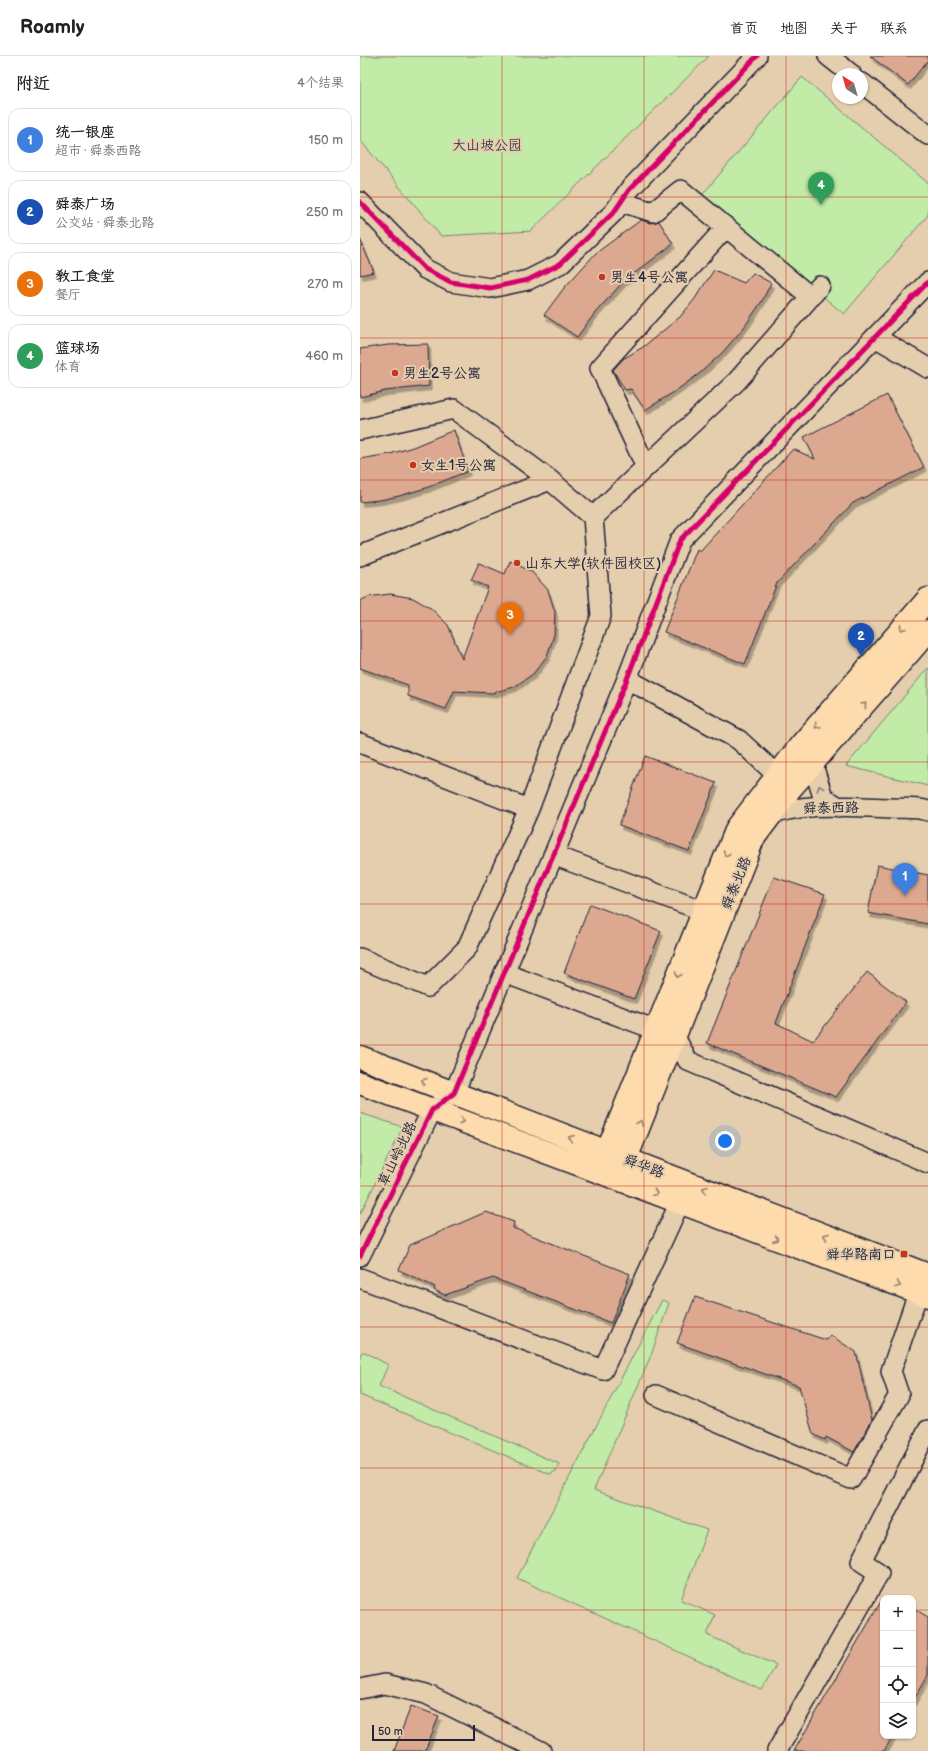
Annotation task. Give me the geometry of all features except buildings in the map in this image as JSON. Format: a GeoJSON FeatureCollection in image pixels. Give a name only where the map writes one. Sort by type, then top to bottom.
{"type":"FeatureCollection","features":[{"type":"Feature","properties":{"kind":"main road"},"geometry":{"type":"LineString","coordinates":[[713,915],[737,828],[784,782],[800,746],[928,598]]}},
{"type":"Feature","properties":{"kind":"main road","name":"舜泰北路"},"geometry":{"type":"LineString","coordinates":[[613,1165],[713,915],[754,839],[772,814],[784,782],[815,761],[928,631]]}},
{"type":"Feature","properties":{"kind":"main road","name":"舜华路"},"geometry":{"type":"LineString","coordinates":[[360,1057],[454,1093],[613,1165],[925,1288]]}},
{"type":"Feature","properties":{"kind":"main road","name":"舜华路"},"geometry":{"type":"LineString","coordinates":[[360,1083],[432,1110],[613,1165],[680,1202],[925,1288]]}},
{"type":"Feature","properties":{"kind":"street"},"geometry":{"type":"LineString","coordinates":[[360,202],[425,269],[451,282],[490,288],[528,280],[560,264],[614,212],[630,190],[756,56]]}},
{"type":"Feature","properties":{"kind":"street"},"geometry":{"type":"LineString","coordinates":[[828,56],[843,68]]}},
{"type":"Feature","properties":{"kind":"street"},"geometry":{"type":"LineString","coordinates":[[868,88],[928,135]]}},
{"type":"Feature","properties":{"kind":"street"},"geometry":{"type":"LineString","coordinates":[[593,517],[737,381],[815,292],[726,227],[681,190],[653,212],[621,202]]}},
{"type":"Feature","properties":{"kind":"street"},"geometry":{"type":"LineString","coordinates":[[646,467],[600,368],[726,227]]}},
{"type":"Feature","properties":{"kind":"street"},"geometry":{"type":"LineString","coordinates":[[454,1093],[627,679],[680,540],[928,282]]}},
{"type":"Feature","properties":{"kind":"street"},"geometry":{"type":"LineString","coordinates":[[875,337],[928,368]]}},
{"type":"Feature","properties":{"kind":"street"},"geometry":{"type":"LineString","coordinates":[[360,430],[454,409],[550,480],[593,517],[602,616],[529,809],[468,948],[428,987],[360,958]]}},
{"type":"Feature","properties":{"kind":"street"},"geometry":{"type":"LineString","coordinates":[[360,556],[550,480]]}},
{"type":"Feature","properties":{"kind":"street"},"geometry":{"type":"LineString","coordinates":[[627,679],[739,740],[784,782]]}},
{"type":"Feature","properties":{"kind":"street"},"geometry":{"type":"LineString","coordinates":[[360,743],[529,809]]}},
{"type":"Feature","properties":{"kind":"street"},"geometry":{"type":"LineString","coordinates":[[815,761],[813,765],[823,797],[839,807]]}},
{"type":"Feature","properties":{"kind":"street","name":"舜泰西路"},"geometry":{"type":"LineString","coordinates":[[737,828],[772,814],[790,810],[839,807],[928,811]]}},
{"type":"Feature","properties":{"kind":"street"},"geometry":{"type":"LineString","coordinates":[[553,855],[713,915]]}},
{"type":"Feature","properties":{"kind":"street"},"geometry":{"type":"LineString","coordinates":[[504,974],[665,1033],[688,1061],[928,1163]]}},
{"type":"Feature","properties":{"kind":"street","name":"草山岭北路"},"geometry":{"type":"LineString","coordinates":[[360,1256],[432,1110],[454,1093]]}},
{"type":"Feature","properties":{"kind":"street"},"geometry":{"type":"LineString","coordinates":[[360,1278],[603,1370],[680,1202]]}},
{"type":"Feature","properties":{"kind":"street"},"geometry":{"type":"LineString","coordinates":[[656,1395],[851,1479],[899,1395],[891,1371],[925,1288]]}},
{"type":"Feature","properties":{"kind":"street"},"geometry":{"type":"LineString","coordinates":[[777,1751],[879,1573],[860,1561],[928,1430]]}},
{"type":"Feature","properties":{"kind":"street"},"geometry":{"type":"LineString","coordinates":[[360,1689],[385,1684],[426,1694],[541,1751]]}},
{"type":"Feature","properties":{"kind":"green space","name":"大山坡公园"},"geometry":{"type":"Polygon","coordinates":[[[360,56],[709,56],[531,231],[441,236],[360,140],[360,56]]]}},
{"type":"Feature","properties":{"kind":"green space"},"geometry":{"type":"Polygon","coordinates":[[[802,77],[832,102],[832,104],[834,104],[928,183],[928,215],[844,314],[702,195],[802,77]]]}},
{"type":"Feature","properties":{"kind":"green space"},"geometry":{"type":"Polygon","coordinates":[[[928,668],[928,786],[846,766],[928,668]]]}},
{"type":"Feature","properties":{"kind":"green space"},"geometry":{"type":"Polygon","coordinates":[[[360,1113],[403,1127],[360,1214],[360,1113]]]}},
{"type":"Feature","properties":{"kind":"green space"},"geometry":{"type":"Polygon","coordinates":[[[662,1300],[669,1303],[651,1355],[594,1490],[707,1530],[681,1600],[715,1615],[707,1635],[776,1665],[762,1690],[517,1578],[662,1300]]]}},
{"type":"Feature","properties":{"kind":"green space"},"geometry":{"type":"Polygon","coordinates":[[[362,1352],[365,1352],[388,1365],[379,1386],[559,1464],[556,1471],[550,1474],[360,1395],[360,1356],[362,1352]]]}},
{"type":"Feature","properties":{"kind":"cycle path"},"geometry":{"type":"LineString","coordinates":[[360,202],[425,269],[451,282],[490,288],[528,280],[560,264],[614,212],[629,190],[757,56]]}},
{"type":"Feature","properties":{"kind":"cycle path"},"geometry":{"type":"LineString","coordinates":[[360,1256],[432,1110],[454,1093],[627,679],[680,540],[928,282]]}},
{"type":"Feature","properties":{"kind":"place","name":"篮球场"},"geometry":{"type":"Point","coordinates":[821,205]}},
{"type":"Feature","properties":{"kind":"place","name":"男生4号公寓"},"geometry":{"type":"Point","coordinates":[602,277]}},
{"type":"Feature","properties":{"kind":"place","name":"男生2号公寓"},"geometry":{"type":"Point","coordinates":[395,373]}},
{"type":"Feature","properties":{"kind":"place","name":"女生1号公寓"},"geometry":{"type":"Point","coordinates":[413,465]}},
{"type":"Feature","properties":{"kind":"place","name":"山东大学(软件园校区)"},"geometry":{"type":"Point","coordinates":[517,563]}},
{"type":"Feature","properties":{"kind":"place","name":"教工食堂"},"geometry":{"type":"Point","coordinates":[510,635]}},
{"type":"Feature","properties":{"kind":"place","name":"舜泰广场"},"geometry":{"type":"Point","coordinates":[861,656]}},
{"type":"Feature","properties":{"kind":"place","name":"统一银座"},"geometry":{"type":"Point","coordinates":[905,896]}},
{"type":"Feature","properties":{"kind":"place","name":"舜华路南口"},"geometry":{"type":"Point","coordinates":[904,1254]}}]}
